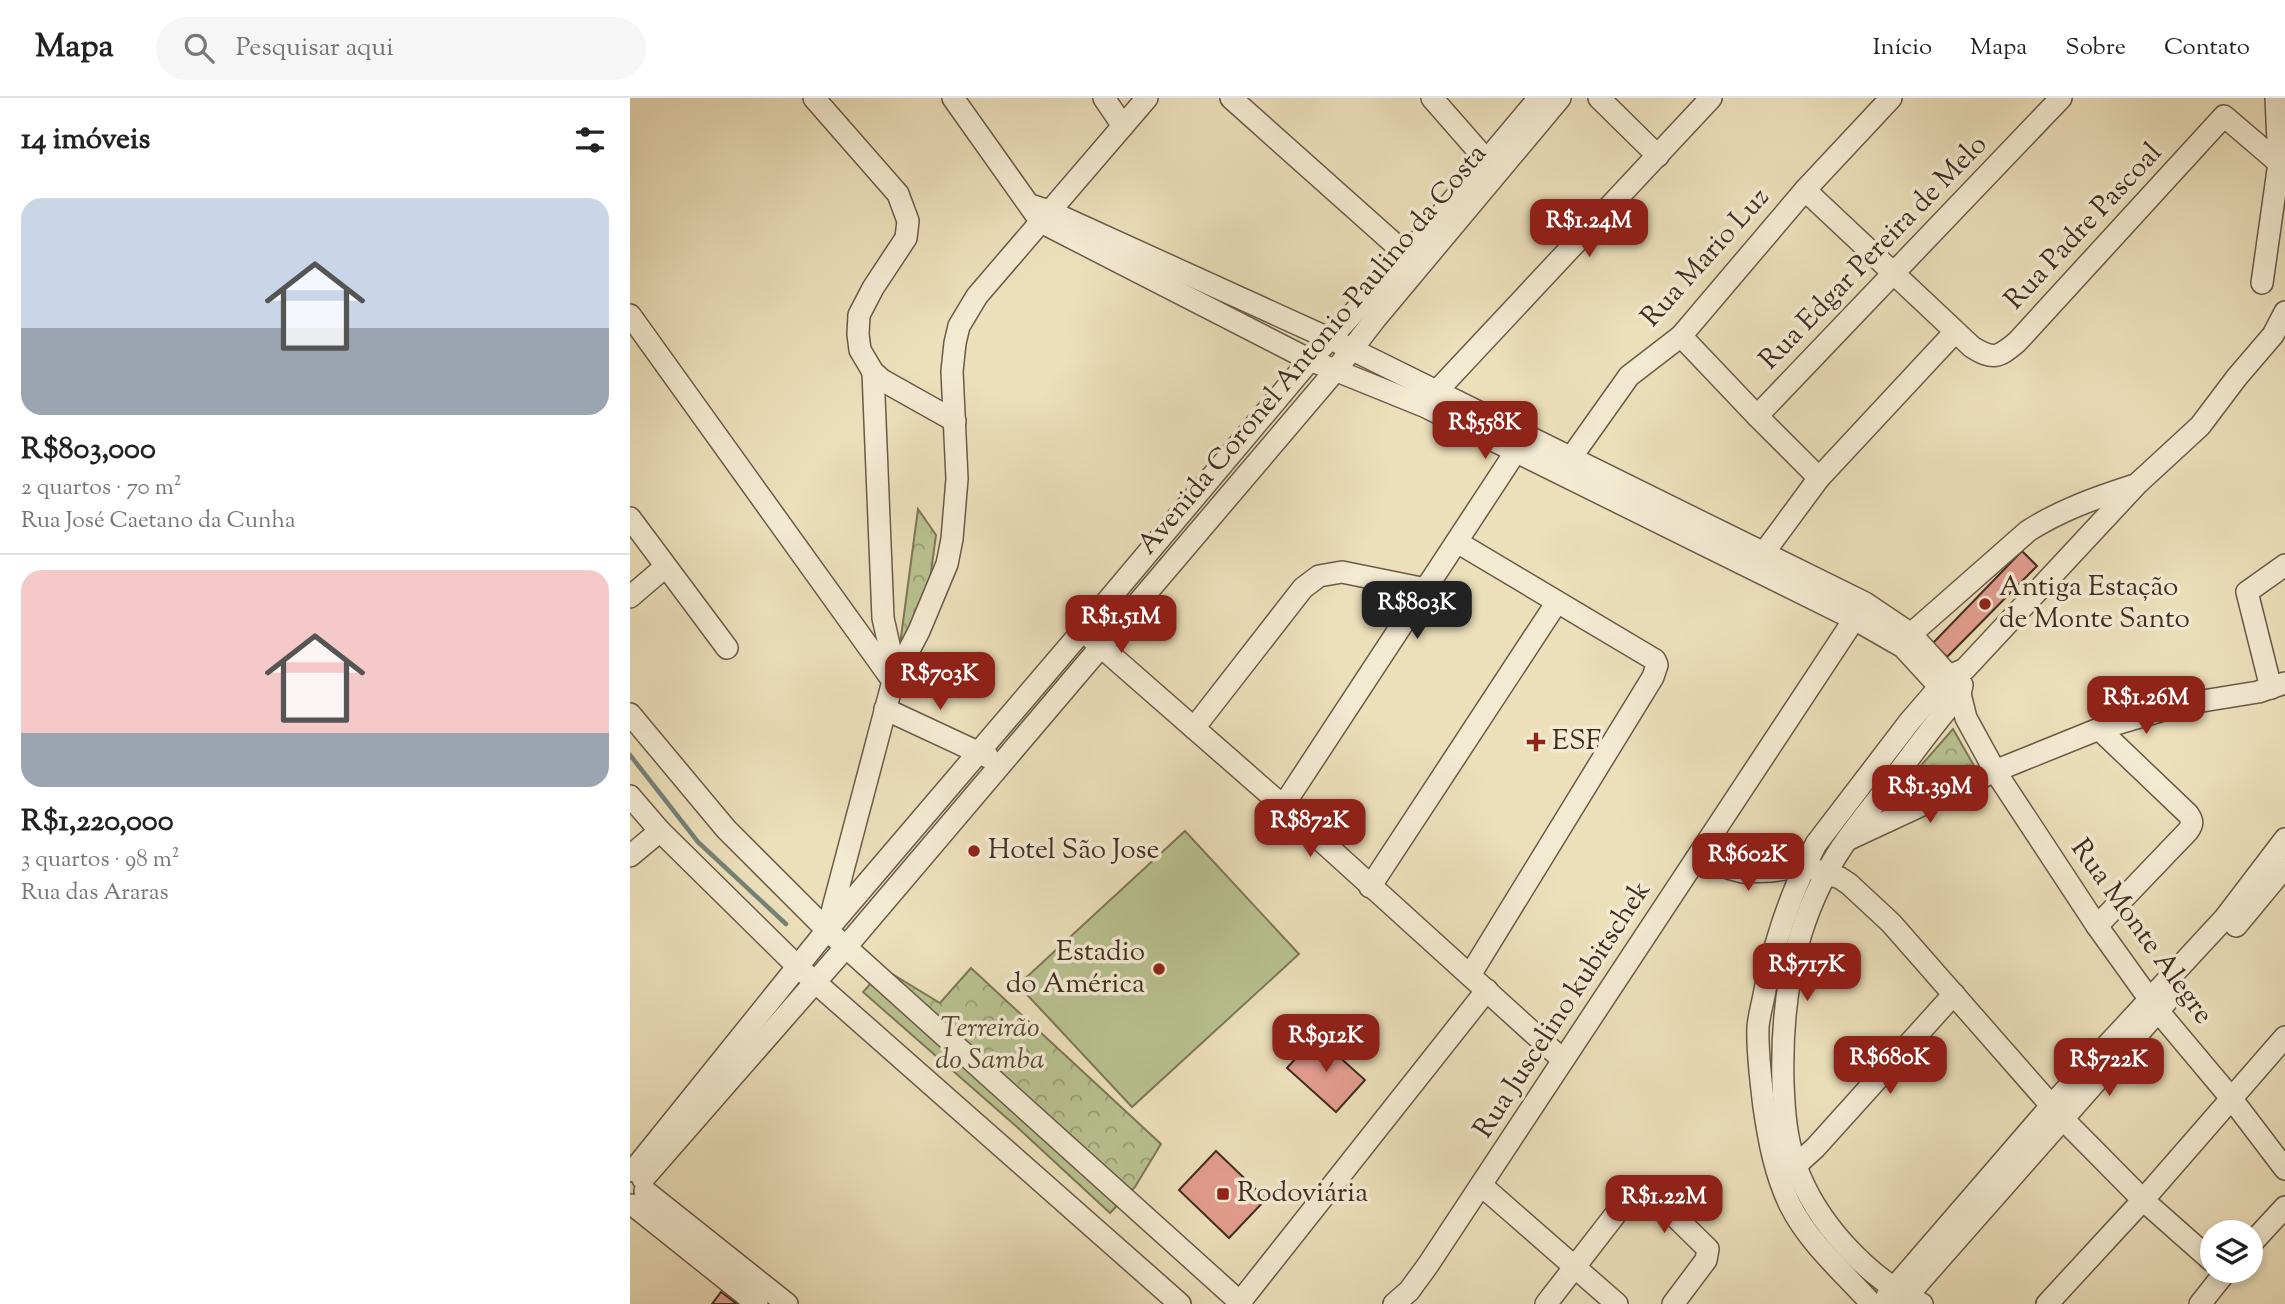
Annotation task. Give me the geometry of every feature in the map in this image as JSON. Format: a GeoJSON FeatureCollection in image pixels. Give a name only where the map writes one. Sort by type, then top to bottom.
{"type":"FeatureCollection","features":[{"type":"Feature","properties":{"kind":"street"},"geometry":{"type":"LineString","coordinates":[[814,98],[898,194],[908,221],[906,238],[873,288],[859,315],[860,350],[873,372],[955,422]]}},
{"type":"Feature","properties":{"kind":"street"},"geometry":{"type":"LineString","coordinates":[[953,98],[1040,213],[1178,281],[1253,331],[1310,360],[1335,371],[1431,399]]}},
{"type":"Feature","properties":{"kind":"street"},"geometry":{"type":"LineString","coordinates":[[1104,98],[1123,126]]}},
{"type":"Feature","properties":{"kind":"street"},"geometry":{"type":"LineString","coordinates":[[827,930],[894,678],[919,631],[947,564],[957,479],[952,371],[959,326],[977,296],[1040,213],[1147,98]]}},
{"type":"Feature","properties":{"kind":"street"},"geometry":{"type":"LineString","coordinates":[[1231,98],[1413,260]]}},
{"type":"Feature","properties":{"kind":"street"},"geometry":{"type":"LineString","coordinates":[[1432,98],[1492,167]]}},
{"type":"Feature","properties":{"kind":"street","name":"Avenida Coronel Antonio Paulino da Costa"},"geometry":{"type":"LineString","coordinates":[[1492,167],[1539,98]]}},
{"type":"Feature","properties":{"kind":"street","name":"Avenida Coronel Antonio Paulino da Costa"},"geometry":{"type":"LineString","coordinates":[[636,1187],[816,982],[1335,371],[1413,260],[1492,167],[1560,98]]}},
{"type":"Feature","properties":{"kind":"street"},"geometry":{"type":"LineString","coordinates":[[1599,98],[1658,156]]}},
{"type":"Feature","properties":{"kind":"street"},"geometry":{"type":"LineString","coordinates":[[1431,399],[1711,98]]}},
{"type":"Feature","properties":{"kind":"street","name":"Rua Mario Luz"},"geometry":{"type":"LineString","coordinates":[[1566,466],[1629,376],[1681,335],[1805,190],[1891,98]]}},
{"type":"Feature","properties":{"kind":"street","name":"Rua Edgar Pereira de Melo"},"geometry":{"type":"LineString","coordinates":[[1757,416],[2060,98]]}},
{"type":"Feature","properties":{"kind":"street"},"geometry":{"type":"LineString","coordinates":[[2262,283],[2282,162],[2276,98]]}},
{"type":"Feature","properties":{"kind":"street","name":"Rua Padre Pascoal"},"geometry":{"type":"LineString","coordinates":[[1955,332],[1972,347],[1994,357],[2017,342],[2224,116],[2282,162]]}},
{"type":"Feature","properties":{"kind":"street"},"geometry":{"type":"LineString","coordinates":[[1758,561],[1819,478],[1955,332],[1805,190]]}},
{"type":"Feature","properties":{"kind":"street","name":"Avenida Coronel Antonio Paulino da Costa"},"geometry":{"type":"LineString","coordinates":[[636,1187],[827,930],[1310,360],[1413,260]]}},
{"type":"Feature","properties":{"kind":"street"},"geometry":{"type":"LineString","coordinates":[[1178,281],[1265,310],[1329,339],[1431,399]]}},
{"type":"Feature","properties":{"kind":"street"},"geometry":{"type":"LineString","coordinates":[[1253,331],[1265,310]]}},
{"type":"Feature","properties":{"kind":"street"},"geometry":{"type":"LineString","coordinates":[[1906,1298],[1862,1262],[1837,1235],[1812,1202],[1795,1166],[1784,1117],[1783,1060],[1786,998],[1799,936],[1826,873],[1847,840],[1955,691],[2137,484],[2200,426],[2273,335],[2285,312]]}},
{"type":"Feature","properties":{"kind":"street"},"geometry":{"type":"LineString","coordinates":[[630,315],[894,678]]}},
{"type":"Feature","properties":{"kind":"street"},"geometry":{"type":"LineString","coordinates":[[1681,335],[1819,478]]}},
{"type":"Feature","properties":{"kind":"street"},"geometry":{"type":"LineString","coordinates":[[873,372],[883,618],[894,678]]}},
{"type":"Feature","properties":{"kind":"street","name":"Rua Monte Alegre"},"geometry":{"type":"LineString","coordinates":[[1431,399],[1860,611],[1907,640],[1955,691],[1995,771],[2097,926],[2154,1005],[2231,1098],[2285,1169]]}},
{"type":"Feature","properties":{"kind":"street"},"geometry":{"type":"LineString","coordinates":[[1283,806],[1520,445]]}},
{"type":"Feature","properties":{"kind":"street"},"geometry":{"type":"LineString","coordinates":[[1907,640],[2028,531],[2077,504],[2137,484]]}},
{"type":"Feature","properties":{"kind":"street"},"geometry":{"type":"LineString","coordinates":[[630,518],[727,648]]}},
{"type":"Feature","properties":{"kind":"street"},"geometry":{"type":"LineString","coordinates":[[1457,542],[1655,660],[1657,665],[1653,677],[1470,975]]}},
{"type":"Feature","properties":{"kind":"street"},"geometry":{"type":"LineString","coordinates":[[1847,840],[1995,771],[2099,729],[2184,704],[2258,692],[2278,685],[2247,592],[2285,565]]}},
{"type":"Feature","properties":{"kind":"street"},"geometry":{"type":"LineString","coordinates":[[630,597],[665,567]]}},
{"type":"Feature","properties":{"kind":"street"},"geometry":{"type":"LineString","coordinates":[[1194,728],[1303,588],[1319,576],[1342,572],[1426,589]]}},
{"type":"Feature","properties":{"kind":"street"},"geometry":{"type":"LineString","coordinates":[[1370,887],[1557,601]]}},
{"type":"Feature","properties":{"kind":"street","name":"Rua Juscelino kubitschek"},"geometry":{"type":"LineString","coordinates":[[1394,1304],[1409,1291],[1428,1265],[1860,611]]}},
{"type":"Feature","properties":{"kind":"street"},"geometry":{"type":"LineString","coordinates":[[1083,630],[1283,806],[1563,1060]]}},
{"type":"Feature","properties":{"kind":"street"},"geometry":{"type":"LineString","coordinates":[[1872,1304],[1809,1235],[1791,1206],[1777,1172],[1768,1133],[1760,1074],[1758,1026],[1782,921],[1816,844],[1910,721],[1955,691]]}},
{"type":"Feature","properties":{"kind":"street"},"geometry":{"type":"LineString","coordinates":[[885,709],[1000,763]]}},
{"type":"Feature","properties":{"kind":"street"},"geometry":{"type":"LineString","coordinates":[[630,714],[717,820],[845,948],[1241,1303],[1487,990]]}},
{"type":"Feature","properties":{"kind":"street"},"geometry":{"type":"LineString","coordinates":[[2097,926],[2192,826],[2188,814],[2099,729]]}},
{"type":"Feature","properties":{"kind":"street"},"geometry":{"type":"LineString","coordinates":[[630,796],[660,831],[798,967],[1180,1304]]}},
{"type":"Feature","properties":{"kind":"street"},"geometry":{"type":"LineString","coordinates":[[630,856],[660,831]]}},
{"type":"Feature","properties":{"kind":"street"},"geometry":{"type":"LineString","coordinates":[[910,833],[929,848]]}},
{"type":"Feature","properties":{"kind":"street"},"geometry":{"type":"LineString","coordinates":[[1880,1304],[1906,1298],[2057,1112],[2154,1005],[2285,839]]}},
{"type":"Feature","properties":{"kind":"street"},"geometry":{"type":"LineString","coordinates":[[1696,859],[1742,872],[1804,866],[1849,884],[1866,897],[2057,1112],[2143,1200],[2200,1250]]}},
{"type":"Feature","properties":{"kind":"street"},"geometry":{"type":"LineString","coordinates":[[2154,1005],[2228,935],[2285,867]]}},
{"type":"Feature","properties":{"kind":"street"},"geometry":{"type":"LineString","coordinates":[[1795,1166],[1815,1148],[1954,993]]}},
{"type":"Feature","properties":{"kind":"street"},"geometry":{"type":"LineString","coordinates":[[2047,1304],[2143,1200],[2285,1037]]}},
{"type":"Feature","properties":{"kind":"street"},"geometry":{"type":"LineString","coordinates":[[1481,1185],[1617,1304]]}},
{"type":"Feature","properties":{"kind":"street"},"geometry":{"type":"LineString","coordinates":[[636,1187],[757,1304]]}},
{"type":"Feature","properties":{"kind":"street"},"geometry":{"type":"LineString","coordinates":[[1546,1304],[1636,1189],[1647,1190],[1708,1249],[1706,1260],[1673,1304]]}},
{"type":"Feature","properties":{"kind":"street"},"geometry":{"type":"LineString","coordinates":[[2263,1231],[2285,1208]]}},
{"type":"Feature","properties":{"kind":"street"},"geometry":{"type":"LineString","coordinates":[[701,1247],[787,1304]]}},
{"type":"Feature","properties":{"kind":"street"},"geometry":{"type":"LineString","coordinates":[[2200,1304],[2213,1283]]}},
{"type":"Feature","properties":{"kind":"green space"},"geometry":{"type":"Polygon","coordinates":[[[918,509],[936,535],[930,580],[897,667],[918,509]]]}},
{"type":"Feature","properties":{"kind":"green space"},"geometry":{"type":"Polygon","coordinates":[[[1953,729],[1977,771],[1883,809],[1953,729]]]}},
{"type":"Feature","properties":{"kind":"green space","name":"Estadio do América"},"geometry":{"type":"Polygon","coordinates":[[[1185,831],[1299,954],[1132,1107],[1018,985],[1185,831]]]}},
{"type":"Feature","properties":{"kind":"green space","name":"Terreirão do Samba"},"geometry":{"type":"Polygon","coordinates":[[[971,968],[1161,1144],[1135,1187],[1110,1213],[863,992],[884,969],[940,1003],[971,968]]]}},
{"type":"Feature","properties":{"kind":"building","name":"Antiga Estação de Monte Santo"},"geometry":{"type":"Polygon","coordinates":[[[2022,551],[2037,566],[1947,657],[1933,643],[2022,551]]]}},
{"type":"Feature","properties":{"kind":"building"},"geometry":{"type":"Polygon","coordinates":[[[1316,1036],[1365,1080],[1336,1112],[1287,1068],[1316,1036]]]}},
{"type":"Feature","properties":{"kind":"building","name":"Rodoviária"},"geometry":{"type":"Polygon","coordinates":[[[1216,1151],[1266,1199],[1229,1238],[1179,1190],[1216,1151]]]}},
{"type":"Feature","properties":{"kind":"building"},"geometry":{"type":"Polygon","coordinates":[[[721,1292],[737,1304],[712,1304],[721,1292]]]}},
{"type":"Feature","properties":{"kind":"waterway"},"geometry":{"type":"LineString","coordinates":[[630,755],[698,842],[786,924]]}},
{"type":"Feature","properties":{"kind":"place","name":"Antiga Estação de Monte Santo"},"geometry":{"type":"Point","coordinates":[1985,604]}},
{"type":"Feature","properties":{"kind":"place","name":"ESF"},"geometry":{"type":"Point","coordinates":[1536,742]}},
{"type":"Feature","properties":{"kind":"place","name":"Hotel São Jose"},"geometry":{"type":"Point","coordinates":[974,851]}},
{"type":"Feature","properties":{"kind":"place","name":"Estadio do América"},"geometry":{"type":"Point","coordinates":[1159,969]}},
{"type":"Feature","properties":{"kind":"place","name":"Rodoviária"},"geometry":{"type":"Point","coordinates":[1223,1194]}}]}
